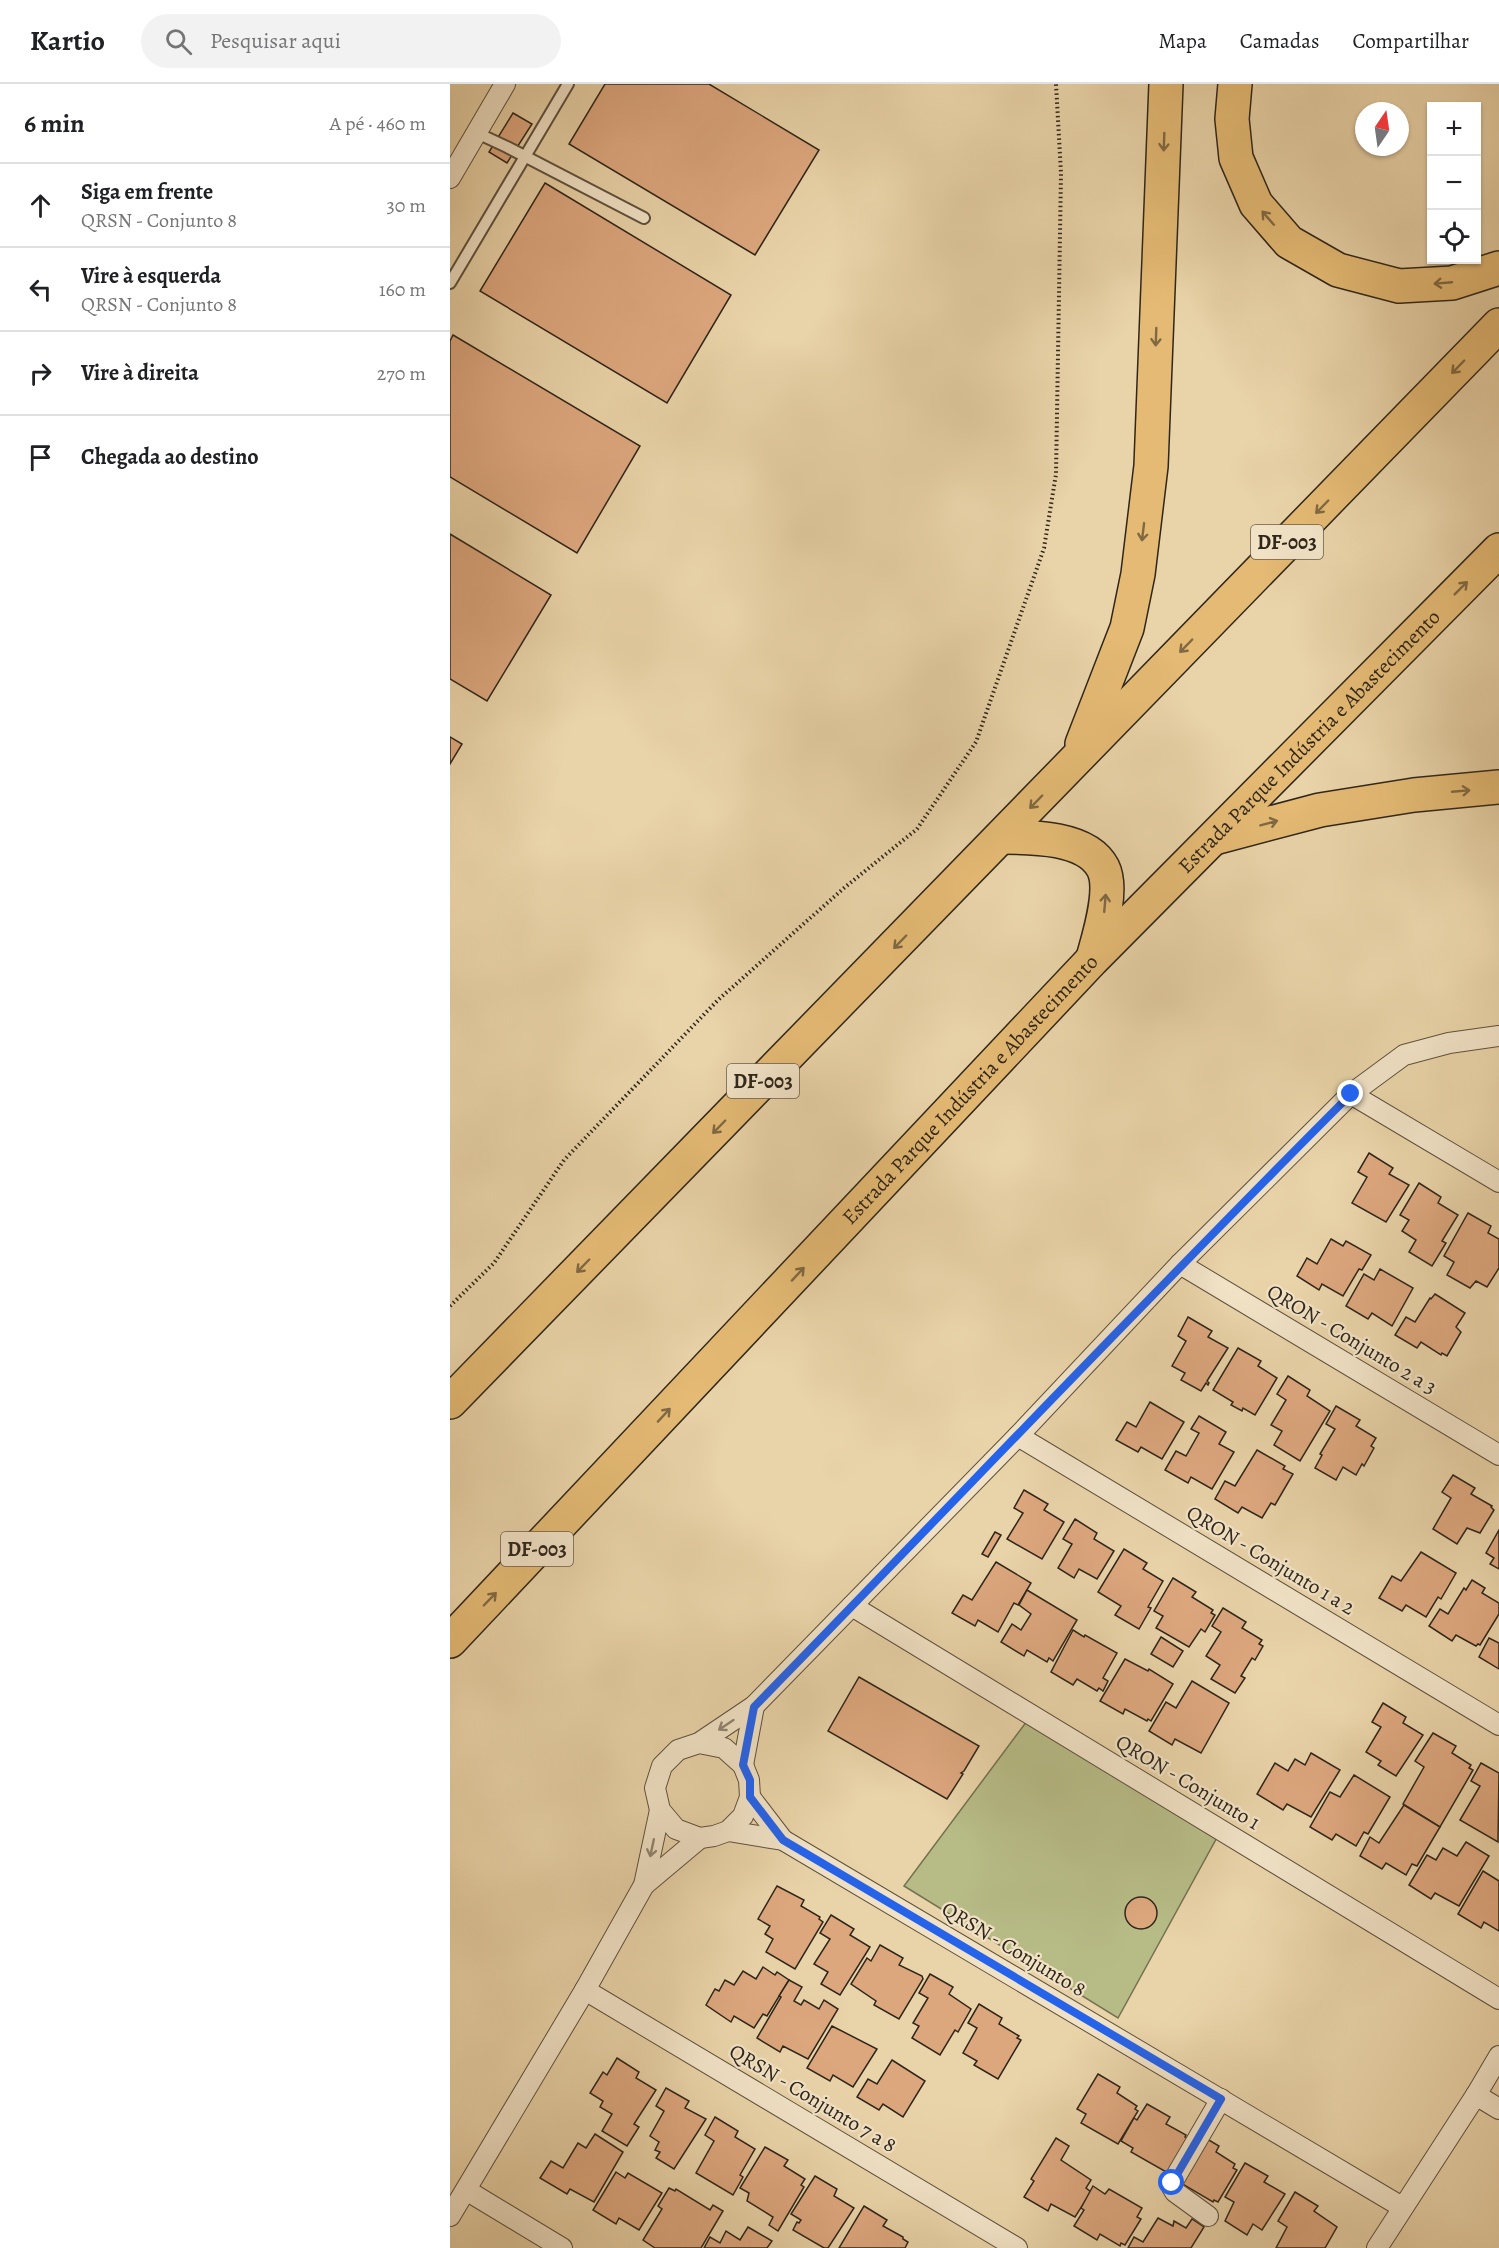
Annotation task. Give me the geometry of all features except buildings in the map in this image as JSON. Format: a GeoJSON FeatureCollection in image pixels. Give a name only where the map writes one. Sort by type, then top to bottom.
{"type":"FeatureCollection","features":[{"type":"Feature","properties":{"kind":"highway"},"geometry":{"type":"LineString","coordinates":[[1076,760],[1127,628],[1138,574],[1151,466],[1166,84]]}},
{"type":"Feature","properties":{"kind":"highway"},"geometry":{"type":"LineString","coordinates":[[1235,84],[1232,119],[1236,158],[1256,204],[1289,242],[1338,270],[1399,286],[1452,283],[1499,268]]}},
{"type":"Feature","properties":{"kind":"highway","name":"DF-003"},"geometry":{"type":"LineString","coordinates":[[450,1402],[1499,325]]}},
{"type":"Feature","properties":{"kind":"highway","name":"Estrada Parque Indústria e Abastecimento"},"geometry":{"type":"LineString","coordinates":[[450,1641],[1092,960],[1499,550]]}},
{"type":"Feature","properties":{"kind":"highway"},"geometry":{"type":"LineString","coordinates":[[1213,838],[1320,810],[1414,795],[1499,787]]}},
{"type":"Feature","properties":{"kind":"highway"},"geometry":{"type":"LineString","coordinates":[[1002,837],[1038,837],[1073,845],[1091,855],[1103,868],[1107,888],[1105,910],[1092,960]]}},
{"type":"Feature","properties":{"kind":"street"},"geometry":{"type":"LineString","coordinates":[[450,178],[505,84]]}},
{"type":"Feature","properties":{"kind":"street"},"geometry":{"type":"LineString","coordinates":[[450,2216],[585,1990],[644,1885],[660,1810],[656,1788],[662,1766],[678,1750],[699,1743],[754,1707],[1018,1436],[1180,1264],[1351,1094],[1404,1055],[1449,1042],[1499,1036]]}},
{"type":"Feature","properties":{"kind":"street"},"geometry":{"type":"LineString","coordinates":[[1351,1094],[1499,1182]]}},
{"type":"Feature","properties":{"kind":"street","name":"QRON - Conjunto 2 a 3"},"geometry":{"type":"LineString","coordinates":[[1180,1264],[1499,1455]]}},
{"type":"Feature","properties":{"kind":"street","name":"QRON - Conjunto 1 a 2"},"geometry":{"type":"LineString","coordinates":[[1018,1436],[1499,1725]]}},
{"type":"Feature","properties":{"kind":"street","name":"QRON - Conjunto 1"},"geometry":{"type":"LineString","coordinates":[[852,1606],[1499,2000]]}},
{"type":"Feature","properties":{"kind":"street"},"geometry":{"type":"LineString","coordinates":[[743,1765],[754,1707]]}},
{"type":"Feature","properties":{"kind":"street"},"geometry":{"type":"LineString","coordinates":[[660,1810],[676,1829],[700,1838],[728,1831],[743,1816],[750,1797],[750,1780],[743,1765],[724,1748],[699,1743]]}},
{"type":"Feature","properties":{"kind":"street","name":"QRSN - Conjunto 8"},"geometry":{"type":"LineString","coordinates":[[750,1797],[783,1840]]}},
{"type":"Feature","properties":{"kind":"street","name":"QRSN - Conjunto 8"},"geometry":{"type":"LineString","coordinates":[[728,1831],[783,1840],[1402,2207]]}},
{"type":"Feature","properties":{"kind":"street"},"geometry":{"type":"LineString","coordinates":[[644,1885],[700,1838]]}},
{"type":"Feature","properties":{"kind":"street","name":"QRSN - Conjunto 7 a 8"},"geometry":{"type":"LineString","coordinates":[[585,1990],[1017,2248]]}},
{"type":"Feature","properties":{"kind":"street"},"geometry":{"type":"LineString","coordinates":[[1377,2248],[1499,2056]]}},
{"type":"Feature","properties":{"kind":"street"},"geometry":{"type":"LineString","coordinates":[[1476,2095],[1499,2109]]}},
{"type":"Feature","properties":{"kind":"street"},"geometry":{"type":"LineString","coordinates":[[1208,2216],[1175,2192],[1172,2183],[1221,2099]]}},
{"type":"Feature","properties":{"kind":"street"},"geometry":{"type":"LineString","coordinates":[[466,2190],[562,2248]]}},
{"type":"Feature","properties":{"kind":"lane"},"geometry":{"type":"LineString","coordinates":[[450,283],[568,84]]}},
{"type":"Feature","properties":{"kind":"lane"},"geometry":{"type":"LineString","coordinates":[[477,133],[644,218]]}},
{"type":"Feature","properties":{"kind":"path"},"geometry":{"type":"LineString","coordinates":[[450,1306],[494,1263],[564,1160],[718,1000],[844,888],[917,829],[976,742],[1044,548],[1056,474],[1060,173],[1056,84]]}},
{"type":"Feature","properties":{"kind":"green space"},"geometry":{"type":"Polygon","coordinates":[[[1027,1721],[1220,1832],[1118,2018],[904,1886],[1027,1721]]]}},
{"type":"Feature","properties":{"kind":"route"},"geometry":{"type":"LineString","coordinates":[[1172,2183],[1221,2099],[783,1840],[750,1797],[750,1780],[743,1765],[754,1707],[1018,1436],[1180,1264],[1351,1094]]}}]}
